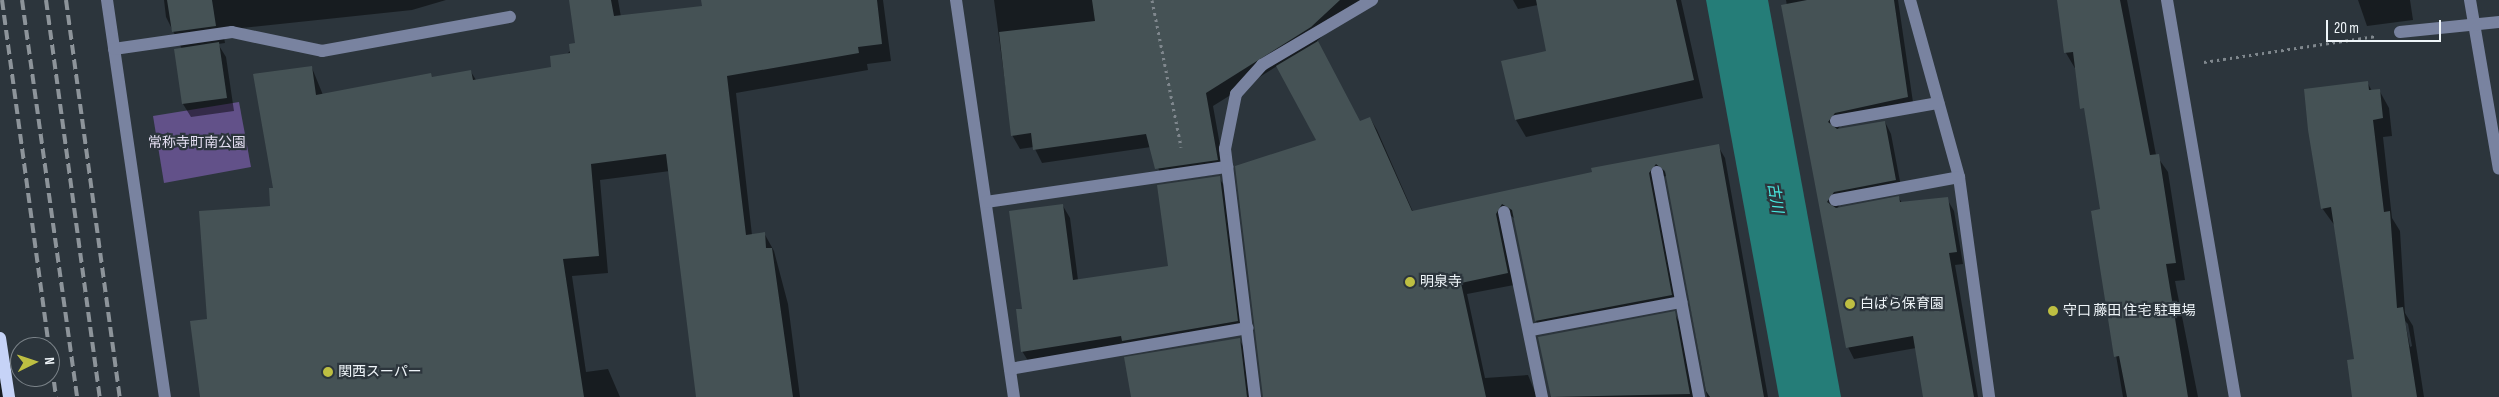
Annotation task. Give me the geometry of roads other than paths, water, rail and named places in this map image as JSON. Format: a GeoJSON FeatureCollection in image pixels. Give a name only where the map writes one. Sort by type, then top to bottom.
{"type":"FeatureCollection","features":[{"type":"Feature","properties":{"kind":"main road"},"geometry":{"type":"LineString","coordinates":[[0,339],[9,397]]}},
{"type":"Feature","properties":{"kind":"street"},"geometry":{"type":"LineString","coordinates":[[106,0],[165,397]]}},
{"type":"Feature","properties":{"kind":"street"},"geometry":{"type":"LineString","coordinates":[[956,0],[1014,397]]}},
{"type":"Feature","properties":{"kind":"street"},"geometry":{"type":"LineString","coordinates":[[1255,397],[1225,149],[1236,94],[1262,65],[1372,0]]}},
{"type":"Feature","properties":{"kind":"street"},"geometry":{"type":"LineString","coordinates":[[1910,0],[1959,176],[1989,397]]}},
{"type":"Feature","properties":{"kind":"street"},"geometry":{"type":"LineString","coordinates":[[2167,0],[2235,397]]}},
{"type":"Feature","properties":{"kind":"street"},"geometry":{"type":"LineString","coordinates":[[2470,0],[2499,169]]}},
{"type":"Feature","properties":{"kind":"street"},"geometry":{"type":"LineString","coordinates":[[114,49],[232,32],[322,51],[510,17]]}},
{"type":"Feature","properties":{"kind":"street"},"geometry":{"type":"LineString","coordinates":[[2400,32],[2474,27],[2499,22]]}},
{"type":"Feature","properties":{"kind":"street"},"geometry":{"type":"LineString","coordinates":[[1836,121],[1938,103]]}},
{"type":"Feature","properties":{"kind":"street"},"geometry":{"type":"LineString","coordinates":[[986,202],[1227,167]]}},
{"type":"Feature","properties":{"kind":"street"},"geometry":{"type":"LineString","coordinates":[[1658,172],[1699,397]]}},
{"type":"Feature","properties":{"kind":"street"},"geometry":{"type":"LineString","coordinates":[[1835,200],[1959,176]]}},
{"type":"Feature","properties":{"kind":"street"},"geometry":{"type":"LineString","coordinates":[[1504,212],[1531,330],[1542,397]]}},
{"type":"Feature","properties":{"kind":"street"},"geometry":{"type":"LineString","coordinates":[[1531,330],[1681,302]]}},
{"type":"Feature","properties":{"kind":"street"},"geometry":{"type":"LineString","coordinates":[[1010,369],[1247,328]]}},
{"type":"Feature","properties":{"kind":"water","name":"古川"},"geometry":{"type":"Polygon","coordinates":[[[1706,0],[1768,0],[1841,397],[1779,397],[1706,0]]]}},
{"type":"Feature","properties":{"kind":"railway"},"geometry":{"type":"LineString","coordinates":[[2,0],[48,337]]}},
{"type":"Feature","properties":{"kind":"railway"},"geometry":{"type":"LineString","coordinates":[[22,0],[77,397]]}},
{"type":"Feature","properties":{"kind":"railway"},"geometry":{"type":"LineString","coordinates":[[46,0],[100,397]]}},
{"type":"Feature","properties":{"kind":"railway"},"geometry":{"type":"LineString","coordinates":[[66,0],[120,397]]}},
{"type":"Feature","properties":{"kind":"railway"},"geometry":{"type":"LineString","coordinates":[[55,387],[56,397]]}},
{"type":"Feature","properties":{"kind":"place","name":"明泉寺"},"geometry":{"type":"Point","coordinates":[1410,282]}},
{"type":"Feature","properties":{"kind":"place","name":"白ばら保育園"},"geometry":{"type":"Point","coordinates":[1850,304]}},
{"type":"Feature","properties":{"kind":"place","name":"守口 藤田 住宅 駐車場"},"geometry":{"type":"Point","coordinates":[2053,311]}},
{"type":"Feature","properties":{"kind":"place","name":"関西スーパー"},"geometry":{"type":"Point","coordinates":[328,372]}},
{"type":"Feature","properties":{"kind":"park label","name":"常称寺町南公園"},"geometry":{"type":"Point","coordinates":[197,143]}}]}
